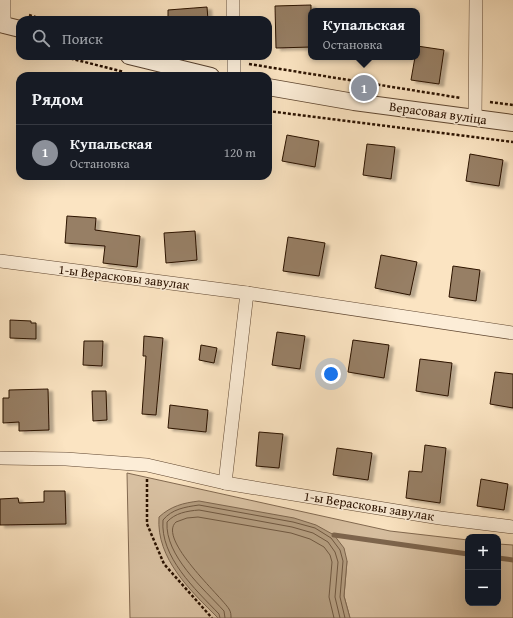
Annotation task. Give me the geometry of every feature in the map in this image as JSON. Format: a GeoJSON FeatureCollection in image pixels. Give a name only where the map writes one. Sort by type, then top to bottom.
{"type":"FeatureCollection","features":[{"type":"Feature","properties":{"kind":"street"},"geometry":{"type":"LineString","coordinates":[[4,0],[2,25],[16,28]]}},
{"type":"Feature","properties":{"kind":"street"},"geometry":{"type":"LineString","coordinates":[[233,0],[233,16]]}},
{"type":"Feature","properties":{"kind":"street"},"geometry":{"type":"LineString","coordinates":[[475,119],[476,0]]}},
{"type":"Feature","properties":{"kind":"street"},"geometry":{"type":"LineString","coordinates":[[145,60],[195,72]]}},
{"type":"Feature","properties":{"kind":"street"},"geometry":{"type":"LineString","coordinates":[[234,60],[234,72]]}},
{"type":"Feature","properties":{"kind":"street","name":"Верасовая вуліца"},"geometry":{"type":"LineString","coordinates":[[272,88],[354,102],[513,123]]}},
{"type":"Feature","properties":{"kind":"street","name":"1-ы Верасковы завулак"},"geometry":{"type":"LineString","coordinates":[[0,261],[247,293],[513,333]]}},
{"type":"Feature","properties":{"kind":"street"},"geometry":{"type":"LineString","coordinates":[[225,483],[247,293]]}},
{"type":"Feature","properties":{"kind":"street","name":"1-ы Верасковы завулак"},"geometry":{"type":"LineString","coordinates":[[0,458],[66,459],[147,465],[225,483],[440,518],[513,527]]}},
{"type":"Feature","properties":{"kind":"path"},"geometry":{"type":"LineString","coordinates":[[77,60],[123,72]]}},
{"type":"Feature","properties":{"kind":"path"},"geometry":{"type":"LineString","coordinates":[[240,60],[475,100],[513,104]]}},
{"type":"Feature","properties":{"kind":"path"},"geometry":{"type":"LineString","coordinates":[[272,112],[513,142]]}},
{"type":"Feature","properties":{"kind":"path"},"geometry":{"type":"LineString","coordinates":[[147,465],[147,524],[164,564],[212,618]]}},
{"type":"Feature","properties":{"kind":"shaded area"},"geometry":{"type":"Polygon","coordinates":[[[127,473],[390,531],[465,540],[465,606],[501,606],[501,544],[513,545],[513,618],[350,618],[344,596],[347,561],[203,603],[218,618],[130,618],[127,473]]]}},
{"type":"Feature","properties":{"kind":"water"},"geometry":{"type":"Polygon","coordinates":[[[199,501],[294,518],[316,525],[334,535],[344,548],[347,561],[344,596],[350,618],[218,618],[197,597],[177,573],[163,547],[160,532],[159,517],[164,513],[178,506],[199,501]]]}},
{"type":"Feature","properties":{"kind":"building"},"geometry":{"type":"Polygon","coordinates":[[[311,5],[311,8],[308,8],[308,47],[276,48],[275,6],[311,5]]]}},
{"type":"Feature","properties":{"kind":"building"},"geometry":{"type":"Polygon","coordinates":[[[207,7],[208,16],[168,16],[168,10],[207,7]]]}},
{"type":"Feature","properties":{"kind":"building"},"geometry":{"type":"Polygon","coordinates":[[[420,46],[444,50],[439,84],[411,80],[414,60],[420,60],[420,46]]]}},
{"type":"Feature","properties":{"kind":"building"},"geometry":{"type":"Polygon","coordinates":[[[287,135],[319,141],[315,167],[282,161],[287,135]]]}},
{"type":"Feature","properties":{"kind":"building"},"geometry":{"type":"Polygon","coordinates":[[[367,144],[395,147],[391,179],[363,175],[367,144]]]}},
{"type":"Feature","properties":{"kind":"building"},"geometry":{"type":"Polygon","coordinates":[[[470,154],[503,160],[499,186],[466,181],[470,154]]]}},
{"type":"Feature","properties":{"kind":"building"},"geometry":{"type":"Polygon","coordinates":[[[67,216],[96,218],[95,230],[140,236],[137,267],[103,263],[105,246],[65,243],[67,216]]]}},
{"type":"Feature","properties":{"kind":"building"},"geometry":{"type":"Polygon","coordinates":[[[195,231],[197,260],[166,263],[164,233],[195,231]]]}},
{"type":"Feature","properties":{"kind":"building"},"geometry":{"type":"Polygon","coordinates":[[[288,237],[325,243],[319,276],[283,271],[288,237]]]}},
{"type":"Feature","properties":{"kind":"building"},"geometry":{"type":"Polygon","coordinates":[[[381,255],[417,262],[410,295],[375,288],[381,255]]]}},
{"type":"Feature","properties":{"kind":"building"},"geometry":{"type":"Polygon","coordinates":[[[453,266],[480,270],[476,301],[449,297],[453,266]]]}},
{"type":"Feature","properties":{"kind":"building"},"geometry":{"type":"Polygon","coordinates":[[[10,320],[31,321],[31,323],[36,323],[36,339],[10,338],[10,320]]]}},
{"type":"Feature","properties":{"kind":"building"},"geometry":{"type":"Polygon","coordinates":[[[277,332],[305,336],[300,369],[272,365],[277,332]]]}},
{"type":"Feature","properties":{"kind":"building"},"geometry":{"type":"Polygon","coordinates":[[[144,336],[163,338],[156,415],[142,414],[146,356],[143,356],[144,336]]]}},
{"type":"Feature","properties":{"kind":"building"},"geometry":{"type":"Polygon","coordinates":[[[353,340],[389,345],[384,378],[348,372],[353,340]]]}},
{"type":"Feature","properties":{"kind":"building"},"geometry":{"type":"Polygon","coordinates":[[[84,341],[103,341],[102,366],[83,365],[84,341]]]}},
{"type":"Feature","properties":{"kind":"building"},"geometry":{"type":"Polygon","coordinates":[[[201,345],[217,348],[214,363],[199,360],[201,345]]]}},
{"type":"Feature","properties":{"kind":"building"},"geometry":{"type":"Polygon","coordinates":[[[420,359],[452,363],[448,396],[416,391],[420,359]]]}},
{"type":"Feature","properties":{"kind":"building"},"geometry":{"type":"Polygon","coordinates":[[[495,372],[513,374],[513,408],[490,404],[495,372]]]}},
{"type":"Feature","properties":{"kind":"building"},"geometry":{"type":"Polygon","coordinates":[[[48,389],[49,430],[19,431],[19,422],[3,423],[3,398],[9,398],[9,390],[48,389]]]}},
{"type":"Feature","properties":{"kind":"building"},"geometry":{"type":"Polygon","coordinates":[[[92,391],[106,391],[107,420],[93,421],[92,391]]]}},
{"type":"Feature","properties":{"kind":"building"},"geometry":{"type":"Polygon","coordinates":[[[170,405],[208,410],[206,432],[168,428],[170,405]]]}},
{"type":"Feature","properties":{"kind":"building"},"geometry":{"type":"Polygon","coordinates":[[[259,432],[283,434],[279,468],[256,466],[259,432]]]}},
{"type":"Feature","properties":{"kind":"building"},"geometry":{"type":"Polygon","coordinates":[[[425,445],[446,448],[440,503],[406,498],[409,471],[422,472],[425,445]]]}},
{"type":"Feature","properties":{"kind":"building"},"geometry":{"type":"Polygon","coordinates":[[[337,448],[372,453],[368,480],[333,475],[337,448]]]}},
{"type":"Feature","properties":{"kind":"building"},"geometry":{"type":"Polygon","coordinates":[[[481,479],[508,484],[504,510],[477,506],[481,479]]]}},
{"type":"Feature","properties":{"kind":"building"},"geometry":{"type":"Polygon","coordinates":[[[44,491],[65,491],[66,524],[0,525],[0,499],[18,498],[19,503],[44,502],[44,491]]]}},
{"type":"Feature","properties":{"kind":"waterway"},"geometry":{"type":"LineString","coordinates":[[334,535],[465,554]]}},
{"type":"Feature","properties":{"kind":"waterway"},"geometry":{"type":"LineString","coordinates":[[501,558],[513,560]]}},
{"type":"Feature","properties":{"kind":"place","name":"Купальская"},"geometry":{"type":"Point","coordinates":[364,88]}}]}
